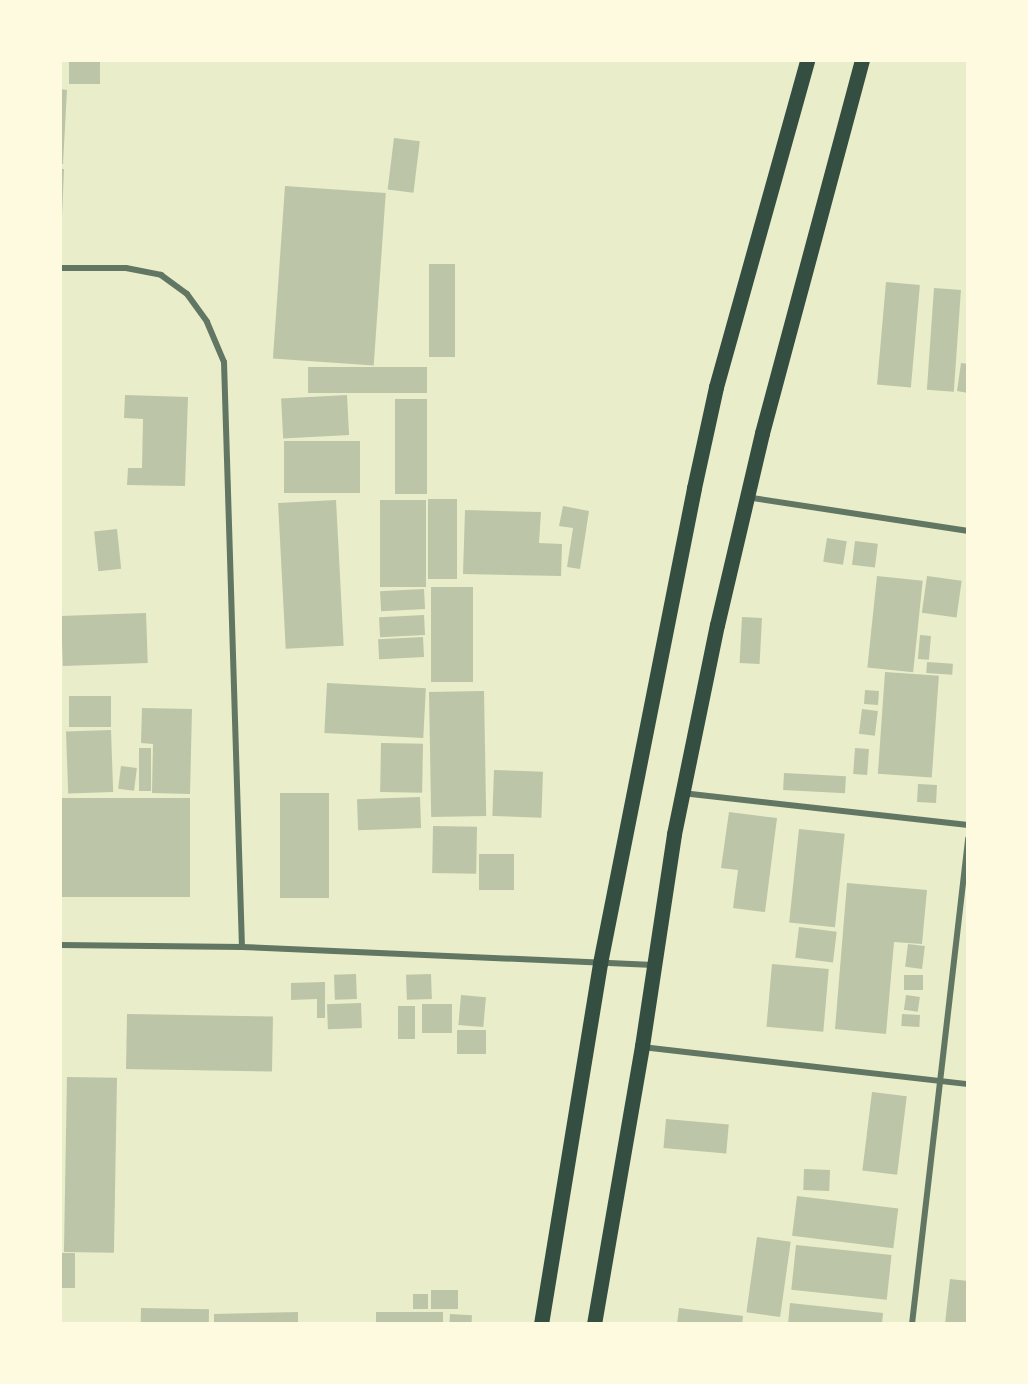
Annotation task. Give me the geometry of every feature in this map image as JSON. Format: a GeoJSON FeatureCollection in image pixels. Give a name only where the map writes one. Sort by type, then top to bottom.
{"type":"FeatureCollection","features":[{"type":"Feature","properties":{"kind":"main road"},"geometry":{"type":"LineString","coordinates":[[541,1324],[600,963],[716,387],[807,60]]}},
{"type":"Feature","properties":{"kind":"main road"},"geometry":{"type":"LineString","coordinates":[[594,1324],[642,1046],[682,793],[746,496],[862,60]]}},
{"type":"Feature","properties":{"kind":"street"},"geometry":{"type":"LineString","coordinates":[[60,268],[126,268],[161,275],[187,294],[207,322],[224,362],[242,947]]}},
{"type":"Feature","properties":{"kind":"street"},"geometry":{"type":"LineString","coordinates":[[746,496],[968,531]]}},
{"type":"Feature","properties":{"kind":"street"},"geometry":{"type":"LineString","coordinates":[[682,793],[968,825]]}},
{"type":"Feature","properties":{"kind":"street"},"geometry":{"type":"LineString","coordinates":[[912,1324],[968,838]]}},
{"type":"Feature","properties":{"kind":"street"},"geometry":{"type":"LineString","coordinates":[[60,945],[242,947],[655,965]]}},
{"type":"Feature","properties":{"kind":"street"},"geometry":{"type":"LineString","coordinates":[[642,1046],[968,1084]]}},
{"type":"Feature","properties":{"kind":"building"},"geometry":{"type":"Polygon","coordinates":[[[69,60],[100,60],[100,84],[69,84],[69,60]]]}},
{"type":"Feature","properties":{"kind":"building"},"geometry":{"type":"Polygon","coordinates":[[[60,89],[67,90],[63,164],[60,164],[60,89]]]}},
{"type":"Feature","properties":{"kind":"building"},"geometry":{"type":"Polygon","coordinates":[[[394,138],[420,141],[413,193],[388,190],[394,138]]]}},
{"type":"Feature","properties":{"kind":"building"},"geometry":{"type":"Polygon","coordinates":[[[60,169],[64,169],[62,216],[60,216],[60,169]]]}},
{"type":"Feature","properties":{"kind":"building"},"geometry":{"type":"Polygon","coordinates":[[[285,186],[386,193],[374,366],[273,359],[285,186]]]}},
{"type":"Feature","properties":{"kind":"building"},"geometry":{"type":"Polygon","coordinates":[[[429,264],[455,264],[455,357],[429,357],[429,264]]]}},
{"type":"Feature","properties":{"kind":"building"},"geometry":{"type":"Polygon","coordinates":[[[886,282],[920,285],[911,388],[877,385],[886,282]]]}},
{"type":"Feature","properties":{"kind":"building"},"geometry":{"type":"Polygon","coordinates":[[[934,288],[961,290],[954,392],[927,390],[934,288]]]}},
{"type":"Feature","properties":{"kind":"building"},"geometry":{"type":"Polygon","coordinates":[[[961,363],[968,364],[968,393],[957,391],[961,363]]]}},
{"type":"Feature","properties":{"kind":"building"},"geometry":{"type":"Polygon","coordinates":[[[308,367],[427,367],[427,393],[308,393],[308,367]]]}},
{"type":"Feature","properties":{"kind":"building"},"geometry":{"type":"Polygon","coordinates":[[[125,395],[188,397],[185,486],[127,485],[128,468],[142,468],[143,419],[124,418],[125,395]]]}},
{"type":"Feature","properties":{"kind":"building"},"geometry":{"type":"Polygon","coordinates":[[[347,395],[349,435],[283,438],[281,398],[347,395]]]}},
{"type":"Feature","properties":{"kind":"building"},"geometry":{"type":"Polygon","coordinates":[[[395,399],[427,399],[427,494],[395,494],[395,399]]]}},
{"type":"Feature","properties":{"kind":"building"},"geometry":{"type":"Polygon","coordinates":[[[284,441],[360,441],[360,493],[284,493],[284,441]]]}},
{"type":"Feature","properties":{"kind":"building"},"geometry":{"type":"Polygon","coordinates":[[[428,499],[457,499],[457,579],[428,579],[428,499]]]}},
{"type":"Feature","properties":{"kind":"building"},"geometry":{"type":"Polygon","coordinates":[[[336,500],[344,646],[286,649],[278,503],[336,500]]]}},
{"type":"Feature","properties":{"kind":"building"},"geometry":{"type":"Polygon","coordinates":[[[380,500],[426,500],[426,587],[380,587],[380,500]]]}},
{"type":"Feature","properties":{"kind":"building"},"geometry":{"type":"Polygon","coordinates":[[[563,506],[589,511],[580,569],[567,567],[573,528],[559,526],[563,506]]]}},
{"type":"Feature","properties":{"kind":"building"},"geometry":{"type":"Polygon","coordinates":[[[465,510],[541,512],[539,543],[562,544],[561,576],[463,574],[465,510]]]}},
{"type":"Feature","properties":{"kind":"building"},"geometry":{"type":"Polygon","coordinates":[[[117,529],[121,569],[98,571],[94,531],[117,529]]]}},
{"type":"Feature","properties":{"kind":"building"},"geometry":{"type":"Polygon","coordinates":[[[827,538],[847,541],[843,565],[823,562],[827,538]]]}},
{"type":"Feature","properties":{"kind":"building"},"geometry":{"type":"Polygon","coordinates":[[[855,541],[878,544],[875,568],[852,565],[855,541]]]}},
{"type":"Feature","properties":{"kind":"building"},"geometry":{"type":"Polygon","coordinates":[[[877,576],[923,581],[913,672],[867,667],[877,576]]]}},
{"type":"Feature","properties":{"kind":"building"},"geometry":{"type":"Polygon","coordinates":[[[927,576],[962,581],[957,618],[922,613],[927,576]]]}},
{"type":"Feature","properties":{"kind":"building"},"geometry":{"type":"Polygon","coordinates":[[[431,587],[473,587],[473,682],[431,682],[431,587]]]}},
{"type":"Feature","properties":{"kind":"building"},"geometry":{"type":"Polygon","coordinates":[[[424,589],[425,609],[381,611],[380,591],[424,589]]]}},
{"type":"Feature","properties":{"kind":"building"},"geometry":{"type":"Polygon","coordinates":[[[146,613],[148,663],[63,666],[61,616],[146,613]]]}},
{"type":"Feature","properties":{"kind":"building"},"geometry":{"type":"Polygon","coordinates":[[[424,615],[425,635],[380,637],[379,617],[424,615]]]}},
{"type":"Feature","properties":{"kind":"building"},"geometry":{"type":"Polygon","coordinates":[[[742,617],[762,618],[760,664],[740,663],[742,617]]]}},
{"type":"Feature","properties":{"kind":"building"},"geometry":{"type":"Polygon","coordinates":[[[920,635],[931,636],[929,660],[918,659],[920,635]]]}},
{"type":"Feature","properties":{"kind":"building"},"geometry":{"type":"Polygon","coordinates":[[[423,637],[424,657],[379,659],[378,639],[423,637]]]}},
{"type":"Feature","properties":{"kind":"building"},"geometry":{"type":"Polygon","coordinates":[[[927,662],[953,664],[952,675],[926,673],[927,662]]]}},
{"type":"Feature","properties":{"kind":"building"},"geometry":{"type":"Polygon","coordinates":[[[885,672],[939,676],[932,778],[878,774],[885,672]]]}},
{"type":"Feature","properties":{"kind":"building"},"geometry":{"type":"Polygon","coordinates":[[[327,683],[426,688],[423,738],[324,733],[327,683]]]}},
{"type":"Feature","properties":{"kind":"building"},"geometry":{"type":"Polygon","coordinates":[[[865,690],[879,691],[878,705],[864,704],[865,690]]]}},
{"type":"Feature","properties":{"kind":"building"},"geometry":{"type":"Polygon","coordinates":[[[484,691],[486,816],[431,817],[429,692],[484,691]]]}},
{"type":"Feature","properties":{"kind":"building"},"geometry":{"type":"Polygon","coordinates":[[[69,696],[111,696],[111,727],[69,727],[69,696]]]}},
{"type":"Feature","properties":{"kind":"building"},"geometry":{"type":"Polygon","coordinates":[[[142,708],[192,709],[190,794],[152,793],[153,744],[141,743],[142,708]]]}},
{"type":"Feature","properties":{"kind":"building"},"geometry":{"type":"Polygon","coordinates":[[[862,709],[878,711],[875,736],[859,734],[862,709]]]}},
{"type":"Feature","properties":{"kind":"building"},"geometry":{"type":"Polygon","coordinates":[[[111,730],[113,792],[68,794],[66,732],[111,730]]]}},
{"type":"Feature","properties":{"kind":"building"},"geometry":{"type":"Polygon","coordinates":[[[381,743],[423,744],[422,793],[380,792],[381,743]]]}},
{"type":"Feature","properties":{"kind":"building"},"geometry":{"type":"Polygon","coordinates":[[[139,748],[151,748],[151,791],[139,791],[139,748]]]}},
{"type":"Feature","properties":{"kind":"building"},"geometry":{"type":"Polygon","coordinates":[[[855,748],[869,749],[867,775],[853,774],[855,748]]]}},
{"type":"Feature","properties":{"kind":"building"},"geometry":{"type":"Polygon","coordinates":[[[121,766],[137,768],[134,791],[118,789],[121,766]]]}},
{"type":"Feature","properties":{"kind":"building"},"geometry":{"type":"Polygon","coordinates":[[[494,770],[543,772],[541,818],[492,816],[494,770]]]}},
{"type":"Feature","properties":{"kind":"building"},"geometry":{"type":"Polygon","coordinates":[[[784,773],[846,776],[845,793],[783,790],[784,773]]]}},
{"type":"Feature","properties":{"kind":"building"},"geometry":{"type":"Polygon","coordinates":[[[918,784],[937,785],[936,803],[917,802],[918,784]]]}},
{"type":"Feature","properties":{"kind":"building"},"geometry":{"type":"Polygon","coordinates":[[[280,793],[329,793],[329,898],[280,898],[280,793]]]}},
{"type":"Feature","properties":{"kind":"building"},"geometry":{"type":"Polygon","coordinates":[[[420,797],[421,828],[358,830],[357,799],[420,797]]]}},
{"type":"Feature","properties":{"kind":"building"},"geometry":{"type":"Polygon","coordinates":[[[60,798],[190,798],[190,897],[60,897],[60,798]]]}},
{"type":"Feature","properties":{"kind":"building"},"geometry":{"type":"Polygon","coordinates":[[[729,812],[777,818],[765,912],[733,908],[738,870],[721,868],[729,812]]]}},
{"type":"Feature","properties":{"kind":"building"},"geometry":{"type":"Polygon","coordinates":[[[433,826],[477,827],[476,874],[432,873],[433,826]]]}},
{"type":"Feature","properties":{"kind":"building"},"geometry":{"type":"Polygon","coordinates":[[[799,829],[845,834],[835,927],[789,922],[799,829]]]}},
{"type":"Feature","properties":{"kind":"building"},"geometry":{"type":"Polygon","coordinates":[[[479,854],[514,854],[514,890],[479,890],[479,854]]]}},
{"type":"Feature","properties":{"kind":"building"},"geometry":{"type":"Polygon","coordinates":[[[847,883],[927,890],[922,944],[894,942],[886,1034],[835,1029],[847,883]]]}},
{"type":"Feature","properties":{"kind":"building"},"geometry":{"type":"Polygon","coordinates":[[[799,927],[837,932],[833,962],[795,958],[799,927]]]}},
{"type":"Feature","properties":{"kind":"building"},"geometry":{"type":"Polygon","coordinates":[[[908,944],[925,946],[922,969],[905,967],[908,944]]]}},
{"type":"Feature","properties":{"kind":"building"},"geometry":{"type":"Polygon","coordinates":[[[772,964],[829,969],[823,1032],[767,1027],[772,964]]]}},
{"type":"Feature","properties":{"kind":"building"},"geometry":{"type":"Polygon","coordinates":[[[356,974],[357,999],[335,1000],[334,975],[356,974]]]}},
{"type":"Feature","properties":{"kind":"building"},"geometry":{"type":"Polygon","coordinates":[[[431,974],[432,999],[407,1000],[406,975],[431,974]]]}},
{"type":"Feature","properties":{"kind":"building"},"geometry":{"type":"Polygon","coordinates":[[[904,975],[923,975],[923,990],[904,990],[904,975]]]}},
{"type":"Feature","properties":{"kind":"building"},"geometry":{"type":"Polygon","coordinates":[[[325,982],[325,1018],[317,1018],[317,999],[291,1000],[291,983],[325,982]]]}},
{"type":"Feature","properties":{"kind":"building"},"geometry":{"type":"Polygon","coordinates":[[[461,995],[486,997],[483,1027],[458,1025],[461,995]]]}},
{"type":"Feature","properties":{"kind":"building"},"geometry":{"type":"Polygon","coordinates":[[[906,995],[920,997],[918,1012],[904,1010],[906,995]]]}},
{"type":"Feature","properties":{"kind":"building"},"geometry":{"type":"Polygon","coordinates":[[[361,1003],[362,1028],[328,1029],[327,1004],[361,1003]]]}},
{"type":"Feature","properties":{"kind":"building"},"geometry":{"type":"Polygon","coordinates":[[[422,1004],[452,1004],[452,1033],[422,1033],[422,1004]]]}},
{"type":"Feature","properties":{"kind":"building"},"geometry":{"type":"Polygon","coordinates":[[[398,1006],[415,1006],[415,1039],[398,1039],[398,1006]]]}},
{"type":"Feature","properties":{"kind":"building"},"geometry":{"type":"Polygon","coordinates":[[[127,1014],[273,1017],[272,1072],[126,1069],[127,1014]]]}},
{"type":"Feature","properties":{"kind":"building"},"geometry":{"type":"Polygon","coordinates":[[[902,1014],[920,1015],[919,1027],[901,1026],[902,1014]]]}},
{"type":"Feature","properties":{"kind":"building"},"geometry":{"type":"Polygon","coordinates":[[[457,1030],[486,1030],[486,1054],[457,1054],[457,1030]]]}},
{"type":"Feature","properties":{"kind":"building"},"geometry":{"type":"Polygon","coordinates":[[[67,1077],[117,1078],[114,1253],[64,1252],[67,1077]]]}},
{"type":"Feature","properties":{"kind":"building"},"geometry":{"type":"Polygon","coordinates":[[[872,1092],[907,1096],[897,1175],[862,1170],[872,1092]]]}},
{"type":"Feature","properties":{"kind":"building"},"geometry":{"type":"Polygon","coordinates":[[[666,1119],[729,1124],[726,1153],[663,1148],[666,1119]]]}},
{"type":"Feature","properties":{"kind":"building"},"geometry":{"type":"Polygon","coordinates":[[[804,1169],[830,1170],[829,1191],[803,1190],[804,1169]]]}},
{"type":"Feature","properties":{"kind":"building"},"geometry":{"type":"Polygon","coordinates":[[[797,1196],[898,1208],[893,1248],[792,1236],[797,1196]]]}},
{"type":"Feature","properties":{"kind":"building"},"geometry":{"type":"Polygon","coordinates":[[[757,1237],[791,1242],[780,1317],[746,1312],[757,1237]]]}},
{"type":"Feature","properties":{"kind":"building"},"geometry":{"type":"Polygon","coordinates":[[[796,1245],[891,1255],[887,1300],[791,1290],[796,1245]]]}},
{"type":"Feature","properties":{"kind":"building"},"geometry":{"type":"Polygon","coordinates":[[[60,1253],[75,1253],[75,1288],[60,1288],[60,1253]]]}},
{"type":"Feature","properties":{"kind":"building"},"geometry":{"type":"Polygon","coordinates":[[[950,1279],[968,1281],[968,1324],[945,1324],[950,1279]]]}},
{"type":"Feature","properties":{"kind":"building"},"geometry":{"type":"Polygon","coordinates":[[[431,1290],[458,1290],[458,1309],[431,1309],[431,1290]]]}},
{"type":"Feature","properties":{"kind":"building"},"geometry":{"type":"Polygon","coordinates":[[[413,1294],[428,1294],[428,1309],[413,1309],[413,1294]]]}},
{"type":"Feature","properties":{"kind":"building"},"geometry":{"type":"Polygon","coordinates":[[[790,1303],[883,1313],[882,1324],[788,1324],[790,1303]]]}},
{"type":"Feature","properties":{"kind":"building"},"geometry":{"type":"Polygon","coordinates":[[[141,1308],[209,1309],[209,1324],[141,1324],[141,1308]]]}},
{"type":"Feature","properties":{"kind":"building"},"geometry":{"type":"Polygon","coordinates":[[[679,1308],[743,1316],[742,1324],[677,1324],[679,1308]]]}},
{"type":"Feature","properties":{"kind":"building"},"geometry":{"type":"Polygon","coordinates":[[[298,1312],[298,1324],[214,1324],[214,1314],[298,1312]]]}},
{"type":"Feature","properties":{"kind":"building"},"geometry":{"type":"Polygon","coordinates":[[[376,1312],[443,1312],[443,1324],[376,1324],[376,1312]]]}},
{"type":"Feature","properties":{"kind":"building"},"geometry":{"type":"Polygon","coordinates":[[[450,1314],[472,1315],[472,1324],[449,1324],[450,1314]]]}}]}
